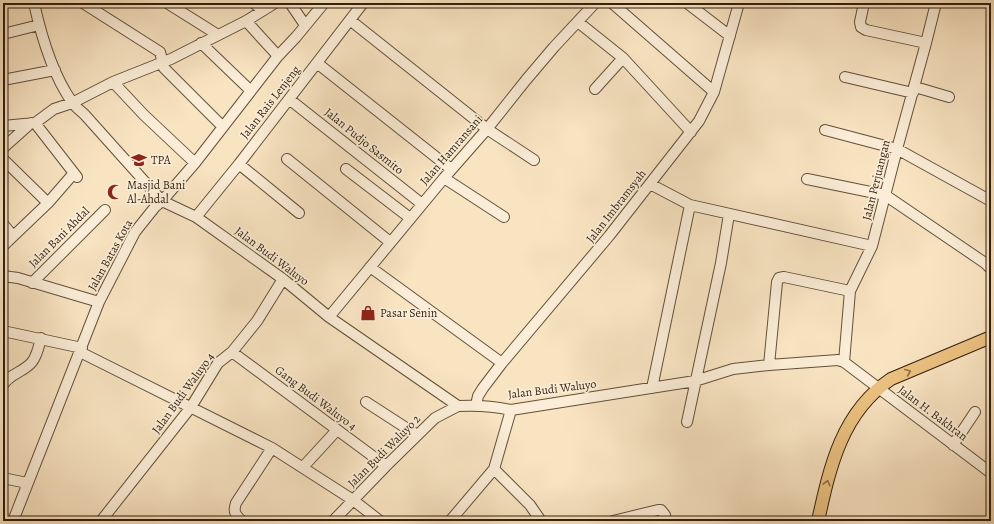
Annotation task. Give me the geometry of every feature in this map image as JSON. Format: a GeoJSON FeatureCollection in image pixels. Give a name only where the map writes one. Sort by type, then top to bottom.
{"type":"FeatureCollection","features":[{"type":"Feature","properties":{"kind":"main road"},"geometry":{"type":"LineString","coordinates":[[818,521],[827,481],[839,445],[851,421],[878,388],[891,379],[991,337]]}},
{"type":"Feature","properties":{"kind":"street"},"geometry":{"type":"LineString","coordinates":[[34,3],[39,25],[55,70],[72,103],[86,115],[162,201]]}},
{"type":"Feature","properties":{"kind":"street"},"geometry":{"type":"LineString","coordinates":[[83,3],[160,52],[164,68],[222,126]]}},
{"type":"Feature","properties":{"kind":"street"},"geometry":{"type":"LineString","coordinates":[[167,3],[218,34]]}},
{"type":"Feature","properties":{"kind":"street"},"geometry":{"type":"LineString","coordinates":[[254,3],[262,10]]}},
{"type":"Feature","properties":{"kind":"street"},"geometry":{"type":"LineString","coordinates":[[3,148],[33,123],[54,109],[72,103],[113,82],[171,59],[246,21],[275,3]]}},
{"type":"Feature","properties":{"kind":"street"},"geometry":{"type":"LineString","coordinates":[[290,3],[305,25]]}},
{"type":"Feature","properties":{"kind":"street","name":"Jalan Batas Kota"},"geometry":{"type":"LineString","coordinates":[[13,521],[99,302],[135,232],[155,207],[195,163],[222,126],[278,56],[324,3]]}},
{"type":"Feature","properties":{"kind":"street","name":"Jalan Rais Lenjeng"},"geometry":{"type":"LineString","coordinates":[[196,217],[239,164],[363,3]]}},
{"type":"Feature","properties":{"kind":"street","name":"Jalan Hamransani"},"geometry":{"type":"LineString","coordinates":[[329,317],[451,169],[487,129],[526,80],[595,3]]}},
{"type":"Feature","properties":{"kind":"street"},"geometry":{"type":"LineString","coordinates":[[612,3],[714,92]]}},
{"type":"Feature","properties":{"kind":"street"},"geometry":{"type":"LineString","coordinates":[[687,3],[730,36]]}},
{"type":"Feature","properties":{"kind":"street","name":"Jalan Imbramsyah"},"geometry":{"type":"LineString","coordinates":[[476,405],[476,400],[483,388],[502,363],[609,236],[691,132],[707,108],[714,92],[739,3]]}},
{"type":"Feature","properties":{"kind":"street"},"geometry":{"type":"LineString","coordinates":[[864,3],[860,22],[861,27],[866,30],[926,43]]}},
{"type":"Feature","properties":{"kind":"street","name":"Jalan Perjuangan"},"geometry":{"type":"LineString","coordinates":[[844,362],[850,291],[872,246],[936,3]]}},
{"type":"Feature","properties":{"kind":"street"},"geometry":{"type":"LineString","coordinates":[[350,20],[487,129],[534,160]]}},
{"type":"Feature","properties":{"kind":"street"},"geometry":{"type":"LineString","coordinates":[[246,21],[278,56]]}},
{"type":"Feature","properties":{"kind":"street"},"geometry":{"type":"LineString","coordinates":[[578,22],[623,58],[691,132]]}},
{"type":"Feature","properties":{"kind":"street"},"geometry":{"type":"LineString","coordinates":[[3,34],[39,25]]}},
{"type":"Feature","properties":{"kind":"street"},"geometry":{"type":"LineString","coordinates":[[201,43],[251,91]]}},
{"type":"Feature","properties":{"kind":"street"},"geometry":{"type":"LineString","coordinates":[[595,89],[623,58]]}},
{"type":"Feature","properties":{"kind":"street"},"geometry":{"type":"LineString","coordinates":[[317,63],[451,169]]}},
{"type":"Feature","properties":{"kind":"street"},"geometry":{"type":"LineString","coordinates":[[3,80],[55,70]]}},
{"type":"Feature","properties":{"kind":"street"},"geometry":{"type":"LineString","coordinates":[[846,77],[949,97]]}},
{"type":"Feature","properties":{"kind":"street"},"geometry":{"type":"LineString","coordinates":[[113,82],[144,115],[195,163]]}},
{"type":"Feature","properties":{"kind":"street","name":"Jalan Pudjo Sasmito"},"geometry":{"type":"LineString","coordinates":[[289,99],[422,204]]}},
{"type":"Feature","properties":{"kind":"street"},"geometry":{"type":"LineString","coordinates":[[3,126],[33,123]]}},
{"type":"Feature","properties":{"kind":"street"},"geometry":{"type":"LineString","coordinates":[[3,246],[76,175],[33,123]]}},
{"type":"Feature","properties":{"kind":"street"},"geometry":{"type":"LineString","coordinates":[[825,130],[897,149],[991,201]]}},
{"type":"Feature","properties":{"kind":"street"},"geometry":{"type":"LineString","coordinates":[[3,159],[48,203]]}},
{"type":"Feature","properties":{"kind":"street"},"geometry":{"type":"LineString","coordinates":[[287,159],[390,242]]}},
{"type":"Feature","properties":{"kind":"street"},"geometry":{"type":"LineString","coordinates":[[239,164],[300,213]]}},
{"type":"Feature","properties":{"kind":"street"},"geometry":{"type":"LineString","coordinates":[[346,169],[410,218]]}},
{"type":"Feature","properties":{"kind":"street"},"geometry":{"type":"LineString","coordinates":[[444,178],[504,218]]}},
{"type":"Feature","properties":{"kind":"street"},"geometry":{"type":"LineString","coordinates":[[807,179],[885,195],[985,263],[991,269]]}},
{"type":"Feature","properties":{"kind":"street"},"geometry":{"type":"LineString","coordinates":[[650,184],[690,205],[872,246]]}},
{"type":"Feature","properties":{"kind":"street","name":"Jalan Budi Waluyo"},"geometry":{"type":"LineString","coordinates":[[162,201],[196,217],[283,279],[329,317],[458,406],[492,406],[511,410],[695,381],[734,369],[831,360],[844,362]]}},
{"type":"Feature","properties":{"kind":"street"},"geometry":{"type":"LineString","coordinates":[[652,388],[690,205]]}},
{"type":"Feature","properties":{"kind":"street","name":"Jalan Bani Ahdal"},"geometry":{"type":"LineString","coordinates":[[32,283],[105,210]]}},
{"type":"Feature","properties":{"kind":"street"},"geometry":{"type":"LineString","coordinates":[[687,422],[721,263],[729,214]]}},
{"type":"Feature","properties":{"kind":"street"},"geometry":{"type":"LineString","coordinates":[[3,224],[13,236]]}},
{"type":"Feature","properties":{"kind":"street"},"geometry":{"type":"LineString","coordinates":[[370,267],[502,363]]}},
{"type":"Feature","properties":{"kind":"street","name":"Jalan Bani Ahdal"},"geometry":{"type":"LineString","coordinates":[[3,276],[18,278],[99,302]]}},
{"type":"Feature","properties":{"kind":"street"},"geometry":{"type":"LineString","coordinates":[[769,365],[777,282],[779,278],[784,277],[850,291]]}},
{"type":"Feature","properties":{"kind":"street","name":"Jalan Budi Waluyo 4"},"geometry":{"type":"LineString","coordinates":[[101,521],[191,407],[214,368],[222,359],[232,352],[257,321],[283,279]]}},
{"type":"Feature","properties":{"kind":"street"},"geometry":{"type":"LineString","coordinates":[[3,331],[41,338],[81,350],[272,448],[353,500],[380,521]]}},
{"type":"Feature","properties":{"kind":"street"},"geometry":{"type":"LineString","coordinates":[[4,382],[32,363],[41,338]]}},
{"type":"Feature","properties":{"kind":"street","name":"Gang Budi Waluyo 4"},"geometry":{"type":"LineString","coordinates":[[232,352],[386,466]]}},
{"type":"Feature","properties":{"kind":"street"},"geometry":{"type":"LineString","coordinates":[[844,362],[878,388]]}},
{"type":"Feature","properties":{"kind":"street","name":"Jalan H. Bakhran"},"geometry":{"type":"LineString","coordinates":[[878,388],[991,473]]}},
{"type":"Feature","properties":{"kind":"street"},"geometry":{"type":"LineString","coordinates":[[366,402],[417,434]]}},
{"type":"Feature","properties":{"kind":"street","name":"Jalan Budi Waluyo 2"},"geometry":{"type":"LineString","coordinates":[[333,521],[417,434],[442,413],[458,406]]}},
{"type":"Feature","properties":{"kind":"street"},"geometry":{"type":"LineString","coordinates":[[450,521],[494,469],[511,410]]}},
{"type":"Feature","properties":{"kind":"street"},"geometry":{"type":"LineString","coordinates":[[953,445],[975,412]]}},
{"type":"Feature","properties":{"kind":"street"},"geometry":{"type":"LineString","coordinates":[[303,467],[337,430]]}},
{"type":"Feature","properties":{"kind":"street"},"geometry":{"type":"LineString","coordinates":[[242,521],[234,512],[236,502],[272,448]]}},
{"type":"Feature","properties":{"kind":"street"},"geometry":{"type":"LineString","coordinates":[[494,469],[530,505],[541,521]]}},
{"type":"Feature","properties":{"kind":"street"},"geometry":{"type":"LineString","coordinates":[[3,478],[27,483]]}},
{"type":"Feature","properties":{"kind":"street"},"geometry":{"type":"LineString","coordinates":[[613,521],[661,510],[665,515],[666,521]]}},
{"type":"Feature","properties":{"kind":"place","name":"TPA"},"geometry":{"type":"Point","coordinates":[139,160]}},
{"type":"Feature","properties":{"kind":"place","name":"Masjid Bani Al-Ahdal"},"geometry":{"type":"Point","coordinates":[115,192]}},
{"type":"Feature","properties":{"kind":"place","name":"Pasar Senin"},"geometry":{"type":"Point","coordinates":[368,313]}}]}
